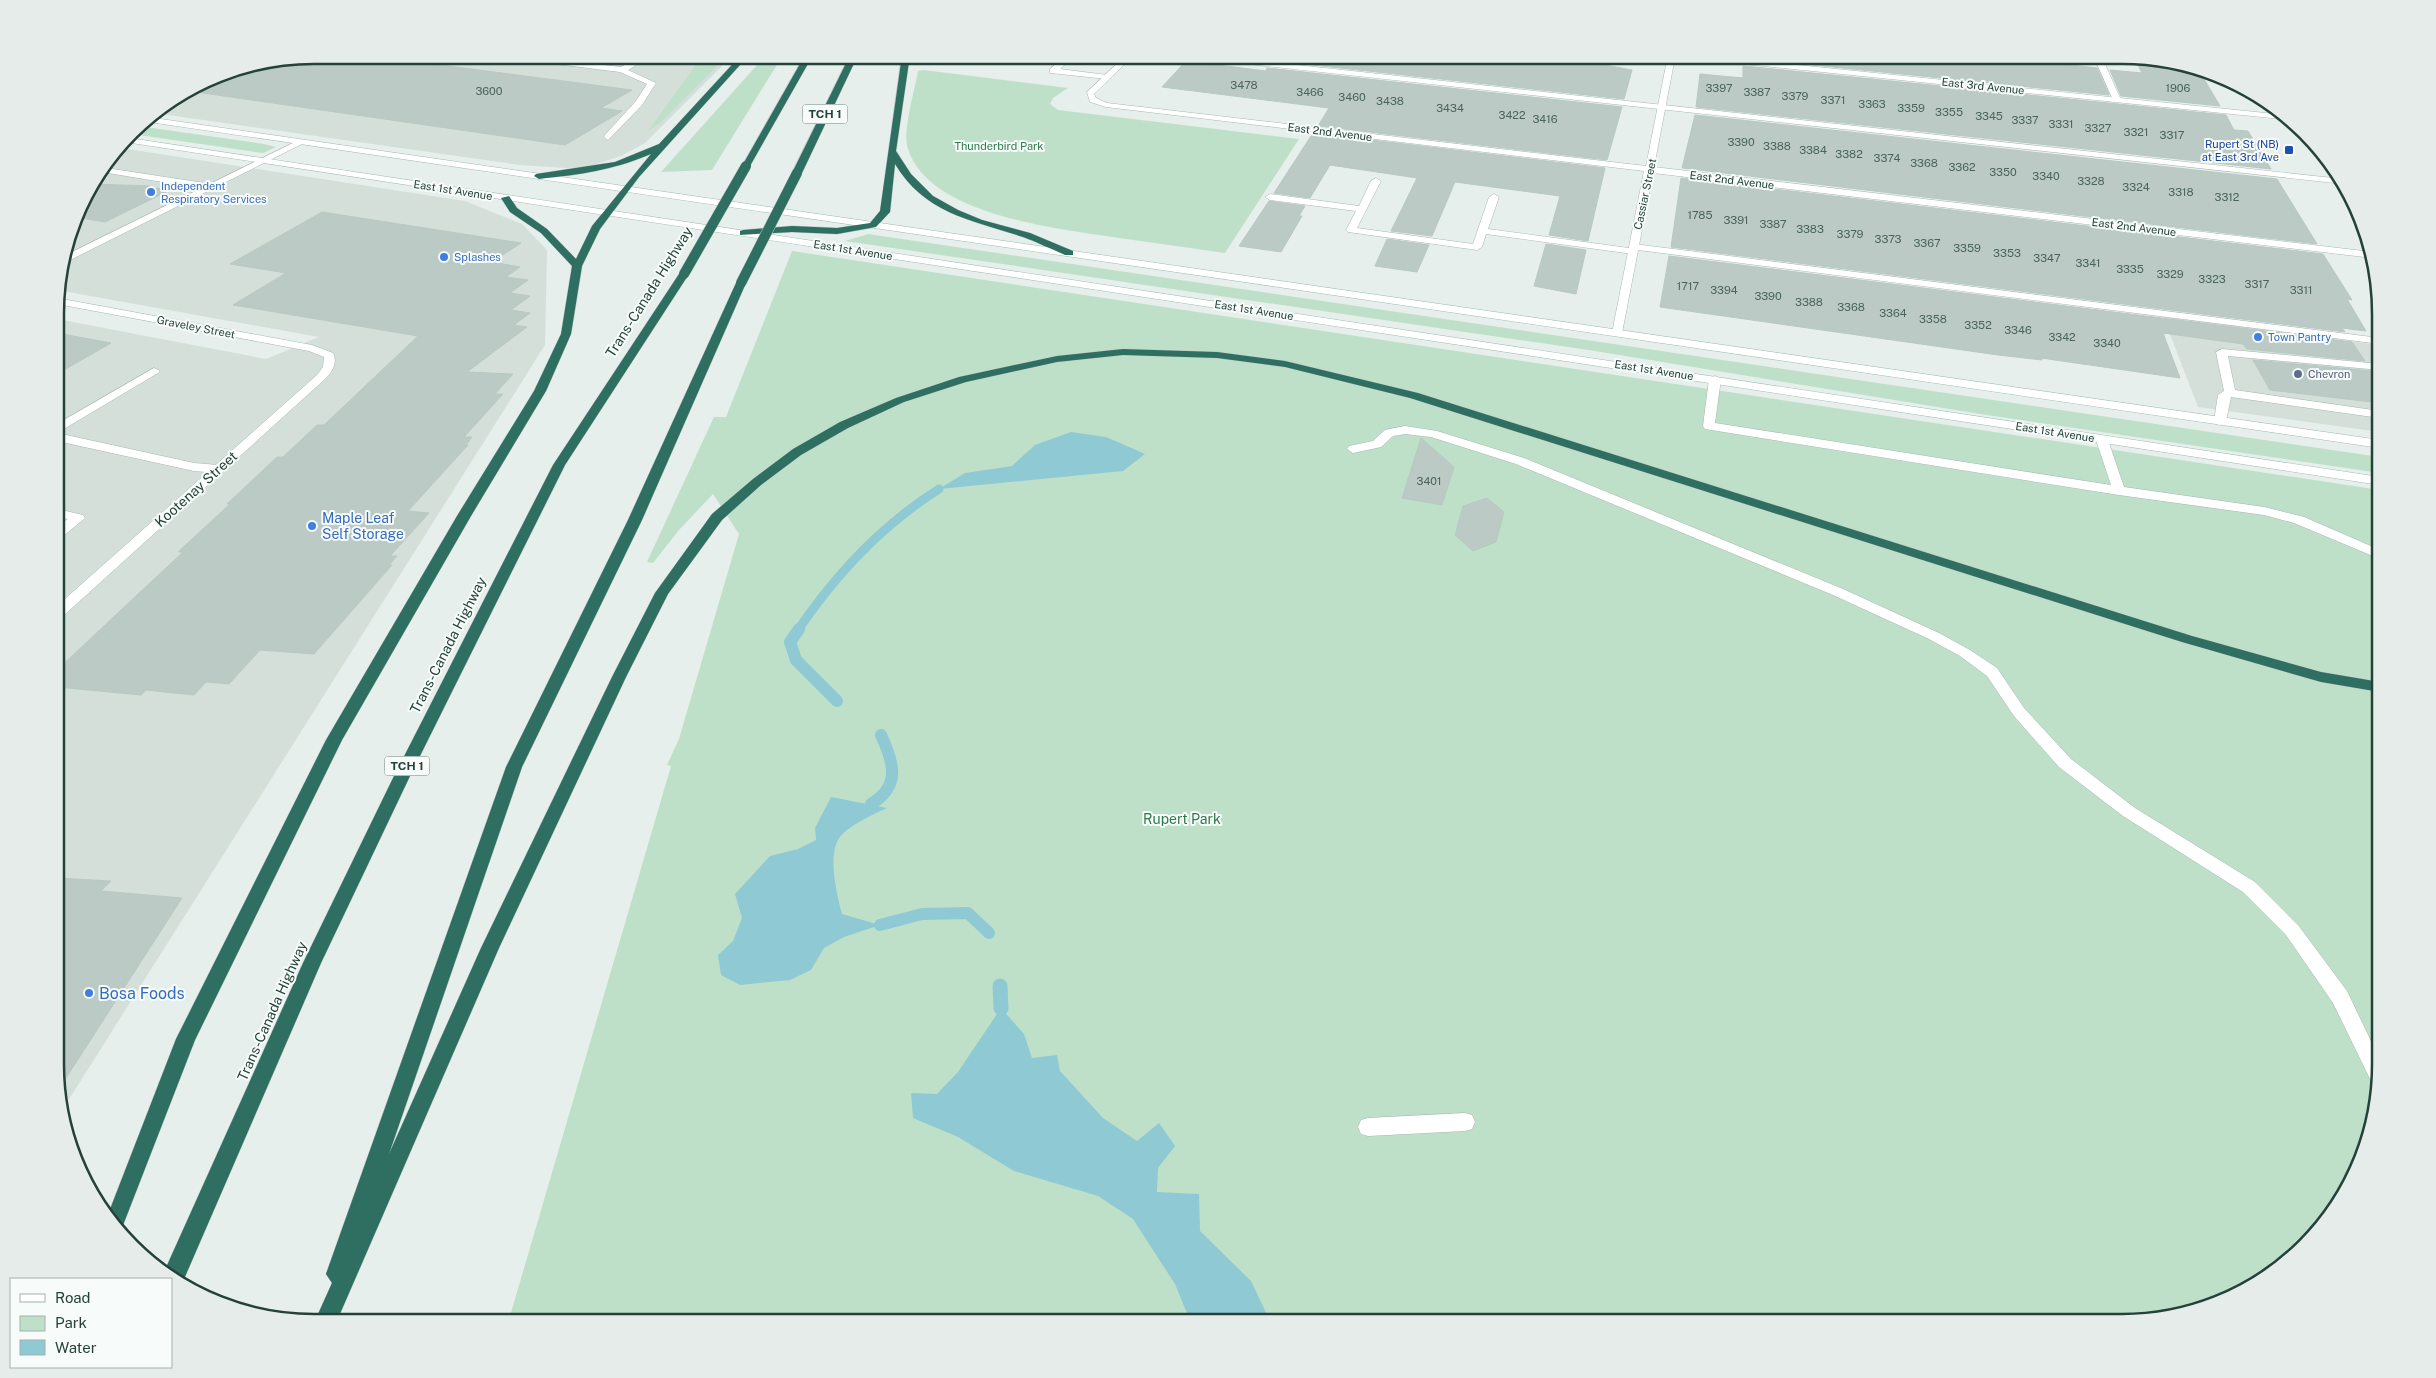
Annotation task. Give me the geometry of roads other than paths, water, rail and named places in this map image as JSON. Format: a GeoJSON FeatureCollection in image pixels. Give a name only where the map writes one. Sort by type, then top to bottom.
{"type":"FeatureCollection","features":[{"type":"Feature","properties":{"kind":"highway"},"geometry":{"type":"LineString","coordinates":[[117,1218],[186,1040],[334,740],[544,382],[566,334],[577,266],[595,228],[625,189],[737,64]]}},
{"type":"Feature","properties":{"kind":"highway","name":"Trans-Canada Highway"},"geometry":{"type":"LineString","coordinates":[[175,1272],[316,954],[402,776],[559,465],[684,274],[804,64]]}},
{"type":"Feature","properties":{"kind":"highway","name":"TCH 1"},"geometry":{"type":"LineString","coordinates":[[323,1314],[514,767],[635,520],[741,283],[850,64]]}},
{"type":"Feature","properties":{"kind":"highway"},"geometry":{"type":"LineString","coordinates":[[743,234],[792,229],[837,231],[872,225],[885,212],[905,64]]}},
{"type":"Feature","properties":{"kind":"highway"},"geometry":{"type":"LineString","coordinates":[[539,176],[604,167],[663,146]]}},
{"type":"Feature","properties":{"kind":"highway"},"geometry":{"type":"LineString","coordinates":[[892,151],[908,176],[938,203],[979,222],[1027,235],[1069,253]]}},
{"type":"Feature","properties":{"kind":"highway"},"geometry":{"type":"LineString","coordinates":[[506,198],[513,210],[544,231],[577,266]]}},
{"type":"Feature","properties":{"kind":"highway"},"geometry":{"type":"LineString","coordinates":[[329,1314],[490,948],[618,677],[662,593],[717,517],[757,482],[797,452],[844,425],[900,400],[963,379],[1057,359],[1123,352],[1217,355],[1285,364],[1340,376],[1414,395],[2187,639],[2321,677],[2372,687]]}},
{"type":"Feature","properties":{"kind":"main road"},"geometry":{"type":"LineString","coordinates":[[573,64],[622,70],[652,83],[639,103],[608,137]]}},
{"type":"Feature","properties":{"kind":"main road"},"geometry":{"type":"LineString","coordinates":[[622,70],[632,64]]}},
{"type":"Feature","properties":{"kind":"main road"},"geometry":{"type":"LineString","coordinates":[[1062,64],[1053,72],[1108,77],[1121,64]]}},
{"type":"Feature","properties":{"kind":"main road"},"geometry":{"type":"LineString","coordinates":[[1265,64],[2334,181]]}},
{"type":"Feature","properties":{"kind":"main road","name":"Cassiar Street"},"geometry":{"type":"LineString","coordinates":[[1618,333],[1670,64]]}},
{"type":"Feature","properties":{"kind":"main road","name":"East 3rd Avenue"},"geometry":{"type":"LineString","coordinates":[[1765,64],[2276,117]]}},
{"type":"Feature","properties":{"kind":"main road"},"geometry":{"type":"LineString","coordinates":[[2101,64],[2116,100]]}},
{"type":"Feature","properties":{"kind":"main road","name":"East 2nd Avenue"},"geometry":{"type":"LineString","coordinates":[[1108,77],[1090,94],[1093,100],[1106,105],[2365,254]]}},
{"type":"Feature","properties":{"kind":"main road","name":"East 1st Avenue"},"geometry":{"type":"LineString","coordinates":[[155,121],[2372,443]]}},
{"type":"Feature","properties":{"kind":"main road","name":"East 1st Avenue"},"geometry":{"type":"LineString","coordinates":[[133,141],[1715,379],[2102,440],[2372,479]]}},
{"type":"Feature","properties":{"kind":"main road"},"geometry":{"type":"LineString","coordinates":[[70,257],[302,142]]}},
{"type":"Feature","properties":{"kind":"main road"},"geometry":{"type":"LineString","coordinates":[[109,171],[211,187]]}},
{"type":"Feature","properties":{"kind":"main road"},"geometry":{"type":"LineString","coordinates":[[1376,181],[1351,230],[1477,246],[1494,196]]}},
{"type":"Feature","properties":{"kind":"main road"},"geometry":{"type":"LineString","coordinates":[[1270,197],[1362,209]]}},
{"type":"Feature","properties":{"kind":"main road"},"geometry":{"type":"LineString","coordinates":[[1483,231],[2372,340]]}},
{"type":"Feature","properties":{"kind":"main road","name":"Graveley Street"},"geometry":{"type":"LineString","coordinates":[[64,302],[312,348],[328,355],[330,360]]}},
{"type":"Feature","properties":{"kind":"main road"},"geometry":{"type":"LineString","coordinates":[[2230,393],[2222,352],[2314,365],[2372,367]]}},
{"type":"Feature","properties":{"kind":"main road","name":"Kootenay Street"},"geometry":{"type":"LineString","coordinates":[[64,608],[321,376],[330,366],[330,360]]}},
{"type":"Feature","properties":{"kind":"main road"},"geometry":{"type":"LineString","coordinates":[[64,425],[154,372]]}},
{"type":"Feature","properties":{"kind":"main road"},"geometry":{"type":"LineString","coordinates":[[1715,379],[1709,426],[2185,501],[2264,511],[2299,520],[2372,552]]}},
{"type":"Feature","properties":{"kind":"main road"},"geometry":{"type":"LineString","coordinates":[[2220,421],[2224,395],[2230,393],[2372,416]]}},
{"type":"Feature","properties":{"kind":"main road"},"geometry":{"type":"LineString","coordinates":[[2341,398],[2372,414]]}},
{"type":"Feature","properties":{"kind":"main road"},"geometry":{"type":"LineString","coordinates":[[1353,449],[1377,444],[1389,434],[1405,430],[1433,434],[1520,461],[1838,592],[1934,636],[1965,653],[1992,672],[2019,712],[2065,763],[2129,812],[2249,887],[2292,930],[2340,998],[2372,1063]]}},
{"type":"Feature","properties":{"kind":"main road"},"geometry":{"type":"LineString","coordinates":[[64,439],[194,467],[218,469]]}},
{"type":"Feature","properties":{"kind":"main road"},"geometry":{"type":"LineString","coordinates":[[2102,440],[2118,490]]}},
{"type":"Feature","properties":{"kind":"main road"},"geometry":{"type":"LineString","coordinates":[[64,515],[78,518],[64,529]]}},
{"type":"Feature","properties":{"kind":"main road"},"geometry":{"type":"LineString","coordinates":[[1368,1127],[1465,1122]]}},
{"type":"Feature","properties":{"kind":"water"},"geometry":{"type":"Polygon","coordinates":[[[1071,432],[1106,437],[1145,454],[1123,471],[939,489],[965,473],[1012,466],[1035,445],[1071,432]]]}},
{"type":"Feature","properties":{"kind":"water"},"geometry":{"type":"Polygon","coordinates":[[[831,797],[887,808],[860,821],[847,830],[838,840],[834,857],[834,877],[842,914],[880,925],[844,937],[824,948],[811,970],[790,980],[740,985],[721,975],[718,955],[733,941],[742,918],[735,894],[770,856],[798,849],[816,840],[815,828],[831,797]]]}},
{"type":"Feature","properties":{"kind":"water"},"geometry":{"type":"Polygon","coordinates":[[[1001,1008],[1024,1034],[1032,1058],[1057,1055],[1060,1071],[1103,1118],[1137,1141],[1159,1123],[1175,1146],[1158,1168],[1157,1192],[1199,1194],[1200,1231],[1251,1281],[1267,1314],[1187,1314],[1175,1284],[1133,1219],[1098,1196],[1014,1171],[958,1137],[913,1118],[911,1093],[937,1094],[958,1072],[1001,1008]]]}},
{"type":"Feature","properties":{"kind":"waterway"},"geometry":{"type":"LineString","coordinates":[[798,630],[828,589],[861,552],[898,518],[939,489]]}},
{"type":"Feature","properties":{"kind":"waterway"},"geometry":{"type":"LineString","coordinates":[[799,629],[790,642],[796,660],[837,701]]}},
{"type":"Feature","properties":{"kind":"waterway"},"geometry":{"type":"LineString","coordinates":[[871,804],[881,797],[891,782],[891,764],[881,735]]}},
{"type":"Feature","properties":{"kind":"waterway"},"geometry":{"type":"LineString","coordinates":[[880,925],[922,914],[968,913],[989,933]]}},
{"type":"Feature","properties":{"kind":"waterway"},"geometry":{"type":"LineString","coordinates":[[1000,986],[1001,1008]]}},
{"type":"Feature","properties":{"kind":"place","name":"Rupert St (NB) at East 3rd Ave"},"geometry":{"type":"Point","coordinates":[2289,150]}},
{"type":"Feature","properties":{"kind":"place","name":"Independent Respiratory Services"},"geometry":{"type":"Point","coordinates":[151,192]}},
{"type":"Feature","properties":{"kind":"place","name":"Splashes"},"geometry":{"type":"Point","coordinates":[444,257]}},
{"type":"Feature","properties":{"kind":"place","name":"Town Pantry"},"geometry":{"type":"Point","coordinates":[2258,337]}},
{"type":"Feature","properties":{"kind":"place","name":"Chevron"},"geometry":{"type":"Point","coordinates":[2298,374]}},
{"type":"Feature","properties":{"kind":"place","name":"Maple Leaf Self Storage"},"geometry":{"type":"Point","coordinates":[312,526]}},
{"type":"Feature","properties":{"kind":"place","name":"Bosa Foods"},"geometry":{"type":"Point","coordinates":[89,993]}},
{"type":"Feature","properties":{"kind":"park label","name":"Thunderbird Park"},"geometry":{"type":"Point","coordinates":[999,146]}},
{"type":"Feature","properties":{"kind":"park label","name":"Rupert Park"},"geometry":{"type":"Point","coordinates":[1182,819]}}]}
